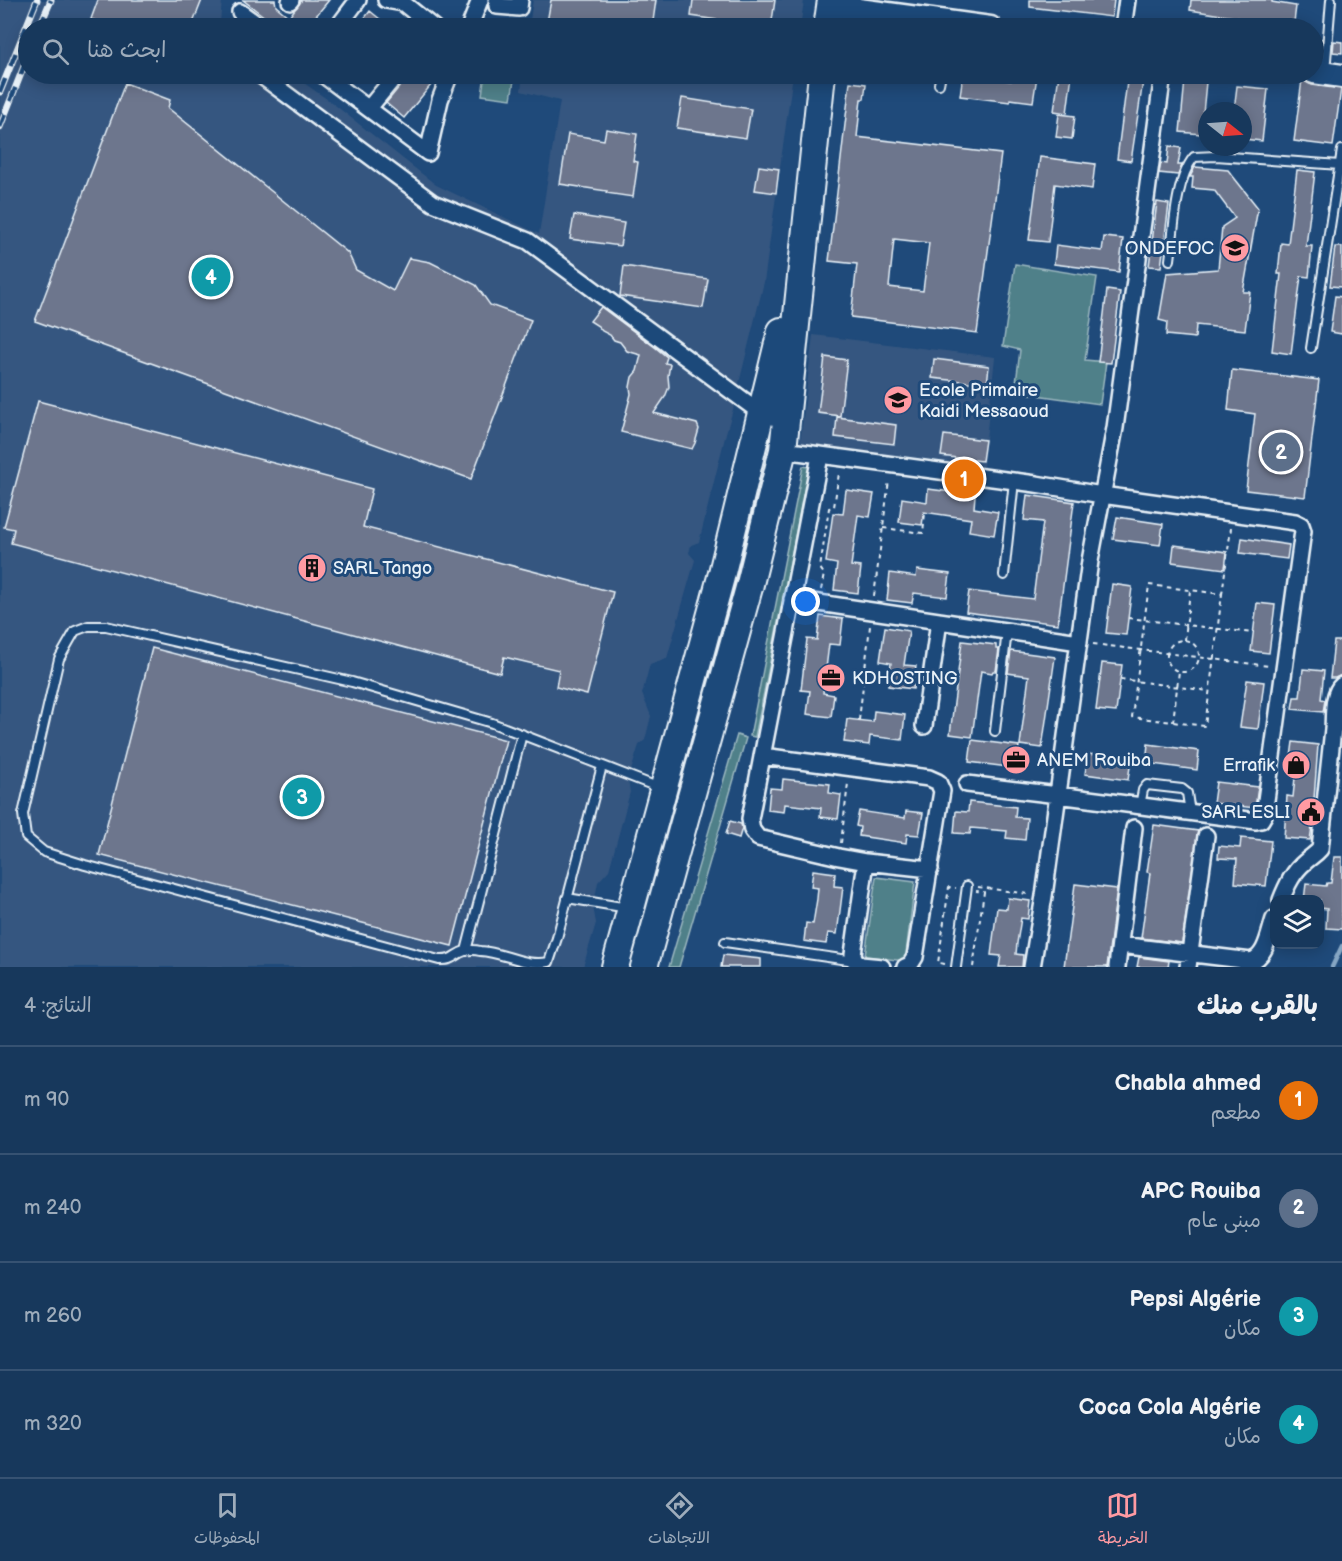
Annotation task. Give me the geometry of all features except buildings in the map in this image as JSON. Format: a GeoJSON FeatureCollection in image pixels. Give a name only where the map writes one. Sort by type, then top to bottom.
{"type":"FeatureCollection","features":[{"type":"Feature","properties":{"kind":"highway"},"geometry":{"type":"LineString","coordinates":[[615,967],[721,577],[773,417],[805,232],[821,84]]}},
{"type":"Feature","properties":{"kind":"highway"},"geometry":{"type":"LineString","coordinates":[[644,967],[750,584],[783,450],[773,417]]}},
{"type":"Feature","properties":{"kind":"highway"},"geometry":{"type":"LineString","coordinates":[[721,577],[750,584]]}},
{"type":"Feature","properties":{"kind":"main road"},"geometry":{"type":"LineString","coordinates":[[829,11],[844,8],[904,18]]}},
{"type":"Feature","properties":{"kind":"street"},"geometry":{"type":"LineString","coordinates":[[344,18],[358,0]]}},
{"type":"Feature","properties":{"kind":"street"},"geometry":{"type":"LineString","coordinates":[[386,0],[411,1],[425,18]]}},
{"type":"Feature","properties":{"kind":"street"},"geometry":{"type":"LineString","coordinates":[[473,18],[480,0]]}},
{"type":"Feature","properties":{"kind":"street"},"geometry":{"type":"LineString","coordinates":[[497,0],[497,6],[519,8],[520,0]]}},
{"type":"Feature","properties":{"kind":"street"},"geometry":{"type":"LineString","coordinates":[[1124,18],[1127,0]]}},
{"type":"Feature","properties":{"kind":"street"},"geometry":{"type":"LineString","coordinates":[[240,12],[248,18]]}},
{"type":"Feature","properties":{"kind":"street"},"geometry":{"type":"LineString","coordinates":[[272,84],[433,203],[528,241],[773,417]]}},
{"type":"Feature","properties":{"kind":"street"},"geometry":{"type":"LineString","coordinates":[[336,84],[428,153],[440,100],[446,84]]}},
{"type":"Feature","properties":{"kind":"street"},"geometry":{"type":"LineString","coordinates":[[369,108],[389,84]]}},
{"type":"Feature","properties":{"kind":"street"},"geometry":{"type":"LineString","coordinates":[[1032,967],[1079,642],[1115,428],[1162,84]]}},
{"type":"Feature","properties":{"kind":"street"},"geometry":{"type":"LineString","coordinates":[[783,450],[1014,481],[1295,522],[1301,525],[1303,531],[1264,815],[1261,820],[967,784]]}},
{"type":"Feature","properties":{"kind":"street"},"geometry":{"type":"LineString","coordinates":[[820,456],[750,819],[752,830],[758,838],[839,858],[930,869]]}},
{"type":"Feature","properties":{"kind":"street"},"geometry":{"type":"LineString","coordinates":[[792,599],[1079,642]]}},
{"type":"Feature","properties":{"kind":"street"},"geometry":{"type":"LineString","coordinates":[[924,726],[939,621]]}},
{"type":"Feature","properties":{"kind":"street"},"geometry":{"type":"LineString","coordinates":[[1283,895],[1294,873],[1320,849],[1337,725],[1336,693],[1342,685]]}},
{"type":"Feature","properties":{"kind":"street"},"geometry":{"type":"LineString","coordinates":[[762,756],[929,777],[938,782],[942,791],[915,957],[910,965],[905,967]]}},
{"type":"Feature","properties":{"kind":"street"},"geometry":{"type":"LineString","coordinates":[[1117,967],[1134,828]]}},
{"type":"Feature","properties":{"kind":"street"},"geometry":{"type":"LineString","coordinates":[[1189,960],[1206,836]]}},
{"type":"Feature","properties":{"kind":"street"},"geometry":{"type":"LineString","coordinates":[[866,862],[853,954],[855,961],[861,965],[882,967]]}},
{"type":"Feature","properties":{"kind":"street"},"geometry":{"type":"LineString","coordinates":[[1120,945],[1189,960],[1251,961],[1258,959],[1263,952],[1270,933]]}},
{"type":"Feature","properties":{"kind":"lane"},"geometry":{"type":"LineString","coordinates":[[1327,74],[1331,0]]}},
{"type":"Feature","properties":{"kind":"lane"},"geometry":{"type":"LineString","coordinates":[[1311,348],[1342,150]]}},
{"type":"Feature","properties":{"kind":"lane"},"geometry":{"type":"LineString","coordinates":[[1170,260],[1179,189],[1187,166],[1194,157],[1239,157],[1340,165]]}},
{"type":"Feature","properties":{"kind":"lane"},"geometry":{"type":"LineString","coordinates":[[1004,575],[1014,481]]}},
{"type":"Feature","properties":{"kind":"lane"},"geometry":{"type":"LineString","coordinates":[[602,766],[557,938],[549,962],[539,966],[482,951],[466,951],[448,960],[439,960],[85,865],[44,852],[26,837],[23,814],[59,659],[75,631],[88,626],[106,626],[352,682],[492,723],[663,789]]}},
{"type":"Feature","properties":{"kind":"lane"},"geometry":{"type":"LineString","coordinates":[[995,731],[1007,631]]}},
{"type":"Feature","properties":{"kind":"lane"},"geometry":{"type":"LineString","coordinates":[[466,951],[522,734]]}},
{"type":"Feature","properties":{"kind":"lane"},"geometry":{"type":"LineString","coordinates":[[1140,806],[1143,790],[1147,785],[1182,789],[1187,793],[1190,813]]}},
{"type":"Feature","properties":{"kind":"lane"},"geometry":{"type":"LineString","coordinates":[[956,967],[967,886]]}},
{"type":"Feature","properties":{"kind":"lane"},"geometry":{"type":"LineString","coordinates":[[567,898],[631,908]]}},
{"type":"Feature","properties":{"kind":"lane"},"geometry":{"type":"LineString","coordinates":[[725,942],[855,961]]}},
{"type":"Feature","properties":{"kind":"path"},"geometry":{"type":"LineString","coordinates":[[818,603],[824,574],[820,568],[829,508],[834,507],[842,459]]}},
{"type":"Feature","properties":{"kind":"path"},"geometry":{"type":"LineString","coordinates":[[859,720],[891,465]]}},
{"type":"Feature","properties":{"kind":"path"},"geometry":{"type":"LineString","coordinates":[[883,528],[923,533],[925,513]]}},
{"type":"Feature","properties":{"kind":"path"},"geometry":{"type":"LineString","coordinates":[[1222,594],[1149,585],[1132,717],[1205,726],[1233,513]]}},
{"type":"Feature","properties":{"kind":"path"},"geometry":{"type":"LineString","coordinates":[[1185,640],[1190,590]]}},
{"type":"Feature","properties":{"kind":"path"},"geometry":{"type":"LineString","coordinates":[[1128,618],[1253,633]]}},
{"type":"Feature","properties":{"kind":"path"},"geometry":{"type":"LineString","coordinates":[[1185,640],[1193,643],[1199,657],[1196,665],[1191,669],[1179,671],[1170,664],[1168,653],[1176,642],[1185,640]]}},
{"type":"Feature","properties":{"kind":"path"},"geometry":{"type":"LineString","coordinates":[[1079,642],[1284,668]]}},
{"type":"Feature","properties":{"kind":"path"},"geometry":{"type":"LineString","coordinates":[[1173,722],[1179,671]]}},
{"type":"Feature","properties":{"kind":"path"},"geometry":{"type":"LineString","coordinates":[[1120,679],[1209,691]]}},
{"type":"Feature","properties":{"kind":"path"},"geometry":{"type":"LineString","coordinates":[[839,858],[850,768]]}},
{"type":"Feature","properties":{"kind":"path"},"geometry":{"type":"LineString","coordinates":[[949,887],[953,884],[1044,896]]}},
{"type":"Feature","properties":{"kind":"shaded area"},"geometry":{"type":"Polygon","coordinates":[[[0,0],[222,0],[220,18],[18,18],[18,84],[305,84],[436,185],[539,234],[560,101],[521,91],[522,84],[792,84],[764,282],[737,391],[739,389],[699,542],[691,545],[689,553],[695,560],[667,658],[650,664],[642,694],[651,716],[645,740],[639,745],[628,780],[630,792],[609,870],[598,882],[593,907],[596,923],[583,967],[0,967],[0,0]]]}},
{"type":"Feature","properties":{"kind":"shaded area"},"geometry":{"type":"Polygon","coordinates":[[[533,0],[804,0],[801,18],[530,18],[533,0]]]}},
{"type":"Feature","properties":{"kind":"shaded area","name":"Ecole Primaire Kaidi Messaoud"},"geometry":{"type":"Polygon","coordinates":[[[813,335],[995,357],[983,466],[800,443],[813,335]]]}},
{"type":"Feature","properties":{"kind":"green space"},"geometry":{"type":"Polygon","coordinates":[[[484,84],[513,84],[511,99],[482,95],[484,84]]]}},
{"type":"Feature","properties":{"kind":"green space"},"geometry":{"type":"Polygon","coordinates":[[[1015,264],[1097,277],[1085,360],[1106,362],[1100,404],[1015,392],[1020,350],[1003,346],[1015,264]]]}},
{"type":"Feature","properties":{"kind":"green space"},"geometry":{"type":"Polygon","coordinates":[[[803,466],[809,467],[755,737],[750,736],[803,466]]]}},
{"type":"Feature","properties":{"kind":"green space"},"geometry":{"type":"Polygon","coordinates":[[[737,735],[746,738],[679,967],[669,967],[737,735]]]}},
{"type":"Feature","properties":{"kind":"green space"},"geometry":{"type":"Polygon","coordinates":[[[876,877],[915,882],[905,961],[865,956],[876,877]]]}},
{"type":"Feature","properties":{"kind":"waterway"},"geometry":{"type":"LineString","coordinates":[[1332,967],[1342,946]]}},
{"type":"Feature","properties":{"kind":"railway"},"geometry":{"type":"LineString","coordinates":[[30,18],[37,0]]}},
{"type":"Feature","properties":{"kind":"railway"},"geometry":{"type":"LineString","coordinates":[[43,18],[51,0]]}},
{"type":"Feature","properties":{"kind":"railway"},"geometry":{"type":"LineString","coordinates":[[0,92],[18,47]]}},
{"type":"Feature","properties":{"kind":"railway"},"geometry":{"type":"LineString","coordinates":[[0,127],[18,81]]}},
{"type":"Feature","properties":{"kind":"place","name":"ONDEFOC"},"geometry":{"type":"Point","coordinates":[1235,248]}},
{"type":"Feature","properties":{"kind":"place","name":"Coca Cola Algérie"},"geometry":{"type":"Point","coordinates":[211,277]}},
{"type":"Feature","properties":{"kind":"place","name":"Ecole Primaire Kaidi Messaoud"},"geometry":{"type":"Point","coordinates":[898,400]}},
{"type":"Feature","properties":{"kind":"place","name":"APC Rouiba"},"geometry":{"type":"Point","coordinates":[1281,452]}},
{"type":"Feature","properties":{"kind":"place","name":"Chabla ahmed"},"geometry":{"type":"Point","coordinates":[964,479]}},
{"type":"Feature","properties":{"kind":"place","name":"SARL Tango"},"geometry":{"type":"Point","coordinates":[312,568]}},
{"type":"Feature","properties":{"kind":"place","name":"KDHOSTING"},"geometry":{"type":"Point","coordinates":[831,678]}},
{"type":"Feature","properties":{"kind":"place","name":"ANEM Rouiba"},"geometry":{"type":"Point","coordinates":[1016,760]}},
{"type":"Feature","properties":{"kind":"place","name":"Errafik"},"geometry":{"type":"Point","coordinates":[1296,765]}},
{"type":"Feature","properties":{"kind":"place","name":"Pepsi Algérie"},"geometry":{"type":"Point","coordinates":[302,797]}},
{"type":"Feature","properties":{"kind":"place","name":"SARL ESLI"},"geometry":{"type":"Point","coordinates":[1311,812]}}]}
